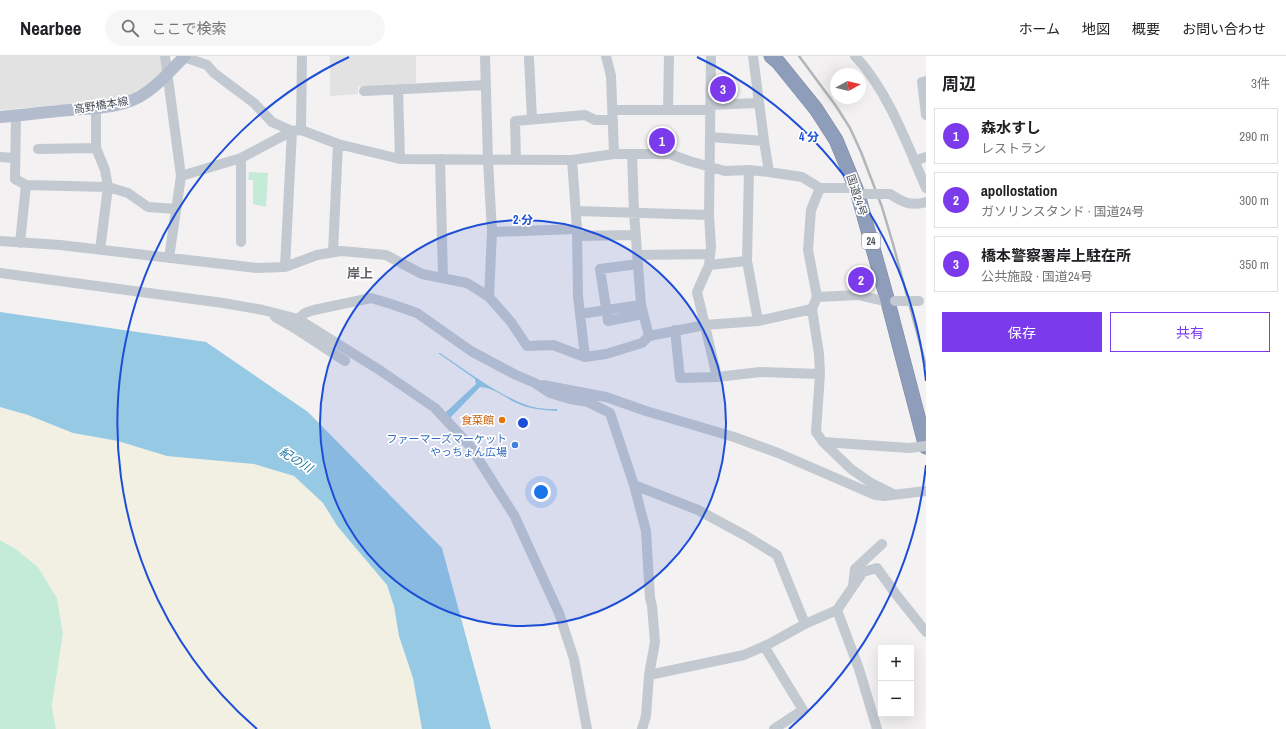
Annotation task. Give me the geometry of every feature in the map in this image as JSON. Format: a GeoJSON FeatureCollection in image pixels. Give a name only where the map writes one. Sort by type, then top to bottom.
{"type":"FeatureCollection","features":[{"type":"Feature","properties":{"kind":"highway","name":"国道24号"},"geometry":{"type":"LineString","coordinates":[[779,58],[816,109],[836,140],[862,193],[892,302],[926,446]]}},
{"type":"Feature","properties":{"kind":"main road","name":"高野橋本線"},"geometry":{"type":"LineString","coordinates":[[0,117],[96,108],[129,102],[150,89],[185,56]]}},
{"type":"Feature","properties":{"kind":"street"},"geometry":{"type":"LineString","coordinates":[[165,56],[181,176],[169,258]]}},
{"type":"Feature","properties":{"kind":"street"},"geometry":{"type":"LineString","coordinates":[[185,56],[207,65],[214,73],[254,103],[272,122],[338,144],[400,159],[572,160],[614,154],[670,154],[725,170],[749,170],[802,177],[820,188],[851,188],[862,193],[890,194],[901,202],[914,205],[926,202]]}},
{"type":"Feature","properties":{"kind":"street"},"geometry":{"type":"LineString","coordinates":[[285,267],[302,56]]}},
{"type":"Feature","properties":{"kind":"street"},"geometry":{"type":"LineString","coordinates":[[486,56],[488,160],[492,232],[489,298]]}},
{"type":"Feature","properties":{"kind":"street"},"geometry":{"type":"LineString","coordinates":[[606,56],[611,76],[614,154]]}},
{"type":"Feature","properties":{"kind":"street"},"geometry":{"type":"LineString","coordinates":[[668,110],[669,56]]}},
{"type":"Feature","properties":{"kind":"street"},"geometry":{"type":"LineString","coordinates":[[711,56],[709,215],[712,247],[709,265],[697,292],[717,377]]}},
{"type":"Feature","properties":{"kind":"street"},"geometry":{"type":"LineString","coordinates":[[753,56],[758,104],[769,172]]}},
{"type":"Feature","properties":{"kind":"street"},"geometry":{"type":"LineString","coordinates":[[855,56],[862,63],[884,95],[926,188]]}},
{"type":"Feature","properties":{"kind":"street"},"geometry":{"type":"LineString","coordinates":[[529,58],[532,119]]}},
{"type":"Feature","properties":{"kind":"street"},"geometry":{"type":"LineString","coordinates":[[926,81],[922,82],[926,115]]}},
{"type":"Feature","properties":{"kind":"street"},"geometry":{"type":"LineString","coordinates":[[364,91],[486,84]]}},
{"type":"Feature","properties":{"kind":"street"},"geometry":{"type":"LineString","coordinates":[[398,89],[400,159]]}},
{"type":"Feature","properties":{"kind":"street"},"geometry":{"type":"LineString","coordinates":[[516,160],[515,120],[585,115],[595,120],[613,115],[758,104]]}},
{"type":"Feature","properties":{"kind":"street"},"geometry":{"type":"LineString","coordinates":[[96,108],[96,148],[106,170],[108,188],[100,250]]}},
{"type":"Feature","properties":{"kind":"street"},"geometry":{"type":"LineString","coordinates":[[16,115],[15,179],[26,185],[108,188],[128,193],[148,207],[176,209]]}},
{"type":"Feature","properties":{"kind":"street"},"geometry":{"type":"LineString","coordinates":[[181,176],[241,158],[296,131]]}},
{"type":"Feature","properties":{"kind":"street"},"geometry":{"type":"LineString","coordinates":[[710,137],[764,141]]}},
{"type":"Feature","properties":{"kind":"street"},"geometry":{"type":"LineString","coordinates":[[333,252],[338,144]]}},
{"type":"Feature","properties":{"kind":"street"},"geometry":{"type":"LineString","coordinates":[[38,149],[96,148]]}},
{"type":"Feature","properties":{"kind":"street"},"geometry":{"type":"LineString","coordinates":[[632,154],[634,212],[642,309],[649,336]]}},
{"type":"Feature","properties":{"kind":"street"},"geometry":{"type":"LineString","coordinates":[[0,157],[15,158]]}},
{"type":"Feature","properties":{"kind":"street"},"geometry":{"type":"LineString","coordinates":[[241,158],[241,242]]}},
{"type":"Feature","properties":{"kind":"street"},"geometry":{"type":"LineString","coordinates":[[914,160],[926,158]]}},
{"type":"Feature","properties":{"kind":"street"},"geometry":{"type":"LineString","coordinates":[[440,159],[443,278]]}},
{"type":"Feature","properties":{"kind":"street"},"geometry":{"type":"LineString","coordinates":[[572,160],[577,232],[578,296],[585,357]]}},
{"type":"Feature","properties":{"kind":"street"},"geometry":{"type":"LineString","coordinates":[[749,170],[747,261],[758,321]]}},
{"type":"Feature","properties":{"kind":"street"},"geometry":{"type":"LineString","coordinates":[[20,243],[26,185]]}},
{"type":"Feature","properties":{"kind":"street"},"geometry":{"type":"LineString","coordinates":[[820,188],[811,210],[808,250],[817,297],[812,310],[819,354],[820,374],[816,432],[823,442],[851,469],[871,483],[893,494]]}},
{"type":"Feature","properties":{"kind":"street"},"geometry":{"type":"LineString","coordinates":[[576,211],[709,215]]}},
{"type":"Feature","properties":{"kind":"street"},"geometry":{"type":"LineString","coordinates":[[492,232],[577,232],[636,235]]}},
{"type":"Feature","properties":{"kind":"street"},"geometry":{"type":"LineString","coordinates":[[0,241],[100,250],[257,268],[285,267],[317,255],[341,251],[386,255],[422,274],[467,283],[489,298],[511,322],[527,346],[553,345],[585,357],[606,354],[642,343],[649,336],[675,330],[705,325],[758,321],[812,310]]}},
{"type":"Feature","properties":{"kind":"street"},"geometry":{"type":"LineString","coordinates":[[642,309],[608,321],[600,269],[638,260],[710,254]]}},
{"type":"Feature","properties":{"kind":"street"},"geometry":{"type":"LineString","coordinates":[[709,265],[747,261]]}},
{"type":"Feature","properties":{"kind":"street"},"geometry":{"type":"LineString","coordinates":[[0,273],[199,300],[263,310],[298,319],[381,371],[435,408],[470,446],[514,515],[559,612],[574,659],[587,729]]}},
{"type":"Feature","properties":{"kind":"street"},"geometry":{"type":"LineString","coordinates":[[817,297],[858,295],[892,302],[922,301]]}},
{"type":"Feature","properties":{"kind":"street"},"geometry":{"type":"LineString","coordinates":[[298,319],[305,313],[314,310],[371,298],[417,313],[471,352],[535,383],[550,393],[570,399],[588,402],[610,413],[634,485],[646,531],[650,598],[655,642],[649,675],[646,716],[642,729]]}},
{"type":"Feature","properties":{"kind":"street"},"geometry":{"type":"LineString","coordinates":[[263,310],[296,329],[345,361]]}},
{"type":"Feature","properties":{"kind":"street"},"geometry":{"type":"LineString","coordinates":[[580,314],[606,310]]}},
{"type":"Feature","properties":{"kind":"street"},"geometry":{"type":"LineString","coordinates":[[675,330],[680,378],[717,377],[760,372],[820,374]]}},
{"type":"Feature","properties":{"kind":"street"},"geometry":{"type":"LineString","coordinates":[[535,383],[606,397],[653,414],[734,437],[875,495],[884,496],[926,491]]}},
{"type":"Feature","properties":{"kind":"street"},"geometry":{"type":"LineString","coordinates":[[823,442],[909,448],[926,446]]}},
{"type":"Feature","properties":{"kind":"street"},"geometry":{"type":"LineString","coordinates":[[634,485],[698,510],[777,555],[805,624]]}},
{"type":"Feature","properties":{"kind":"street"},"geometry":{"type":"LineString","coordinates":[[853,587],[855,569],[882,544]]}},
{"type":"Feature","properties":{"kind":"street"},"geometry":{"type":"LineString","coordinates":[[649,675],[744,655],[764,646],[805,624],[837,610],[863,572],[878,568],[895,593],[926,632]]}},
{"type":"Feature","properties":{"kind":"street"},"geometry":{"type":"LineString","coordinates":[[837,610],[859,669],[876,729]]}},
{"type":"Feature","properties":{"kind":"street"},"geometry":{"type":"LineString","coordinates":[[764,646],[803,710],[774,729]]}},
{"type":"Feature","properties":{"kind":"shaded area"},"geometry":{"type":"Polygon","coordinates":[[[0,56],[160,56],[162,71],[145,86],[127,96],[97,102],[0,110],[0,56]]]}},
{"type":"Feature","properties":{"kind":"shaded area"},"geometry":{"type":"Polygon","coordinates":[[[330,56],[416,56],[416,83],[358,87],[358,94],[330,96],[330,56]]]}},
{"type":"Feature","properties":{"kind":"green space"},"geometry":{"type":"Polygon","coordinates":[[[249,172],[268,173],[266,207],[253,204],[253,180],[248,180],[249,172]]]}},
{"type":"Feature","properties":{"kind":"green space"},"geometry":{"type":"Polygon","coordinates":[[[0,540],[16,549],[38,567],[57,598],[63,634],[52,706],[56,729],[0,729],[0,540]]]}},
{"type":"Feature","properties":{"kind":"sand"},"geometry":{"type":"Polygon","coordinates":[[[0,407],[28,415],[73,433],[213,459],[254,464],[294,476],[323,503],[338,527],[387,585],[394,606],[399,636],[413,678],[422,729],[56,729],[52,706],[63,634],[57,598],[38,567],[16,549],[0,540],[0,407]]]}},
{"type":"Feature","properties":{"kind":"water","name":"紀の川"},"geometry":{"type":"Polygon","coordinates":[[[0,312],[206,342],[308,412],[442,548],[491,729],[422,729],[413,678],[399,636],[394,606],[387,585],[338,527],[323,503],[294,476],[254,464],[167,456],[118,441],[73,433],[28,415],[0,407],[0,312]]]}},
{"type":"Feature","properties":{"kind":"water"},"geometry":{"type":"Polygon","coordinates":[[[438,353],[514,400],[538,408],[557,409],[557,411],[530,408],[514,402],[494,391],[480,387],[450,418],[445,413],[476,384],[475,379],[438,353]]]}},
{"type":"Feature","properties":{"kind":"railway"},"geometry":{"type":"LineString","coordinates":[[799,56],[836,106],[850,128],[861,152],[882,207],[926,366]]}},
{"type":"Feature","properties":{"kind":"place","name":"橋本警察署岸上駐在所"},"geometry":{"type":"Point","coordinates":[723,89]}},
{"type":"Feature","properties":{"kind":"place","name":"森水すし"},"geometry":{"type":"Point","coordinates":[662,141]}},
{"type":"Feature","properties":{"kind":"place","name":"apollostation"},"geometry":{"type":"Point","coordinates":[861,280]}},
{"type":"Feature","properties":{"kind":"place","name":"食菜館"},"geometry":{"type":"Point","coordinates":[502,420]}},
{"type":"Feature","properties":{"kind":"place","name":"ファーマーズマーケット やっちょん広場"},"geometry":{"type":"Point","coordinates":[515,445]}},
{"type":"Feature","properties":{"kind":"district","name":"岸上"},"geometry":{"type":"Point","coordinates":[360,273]}}]}
